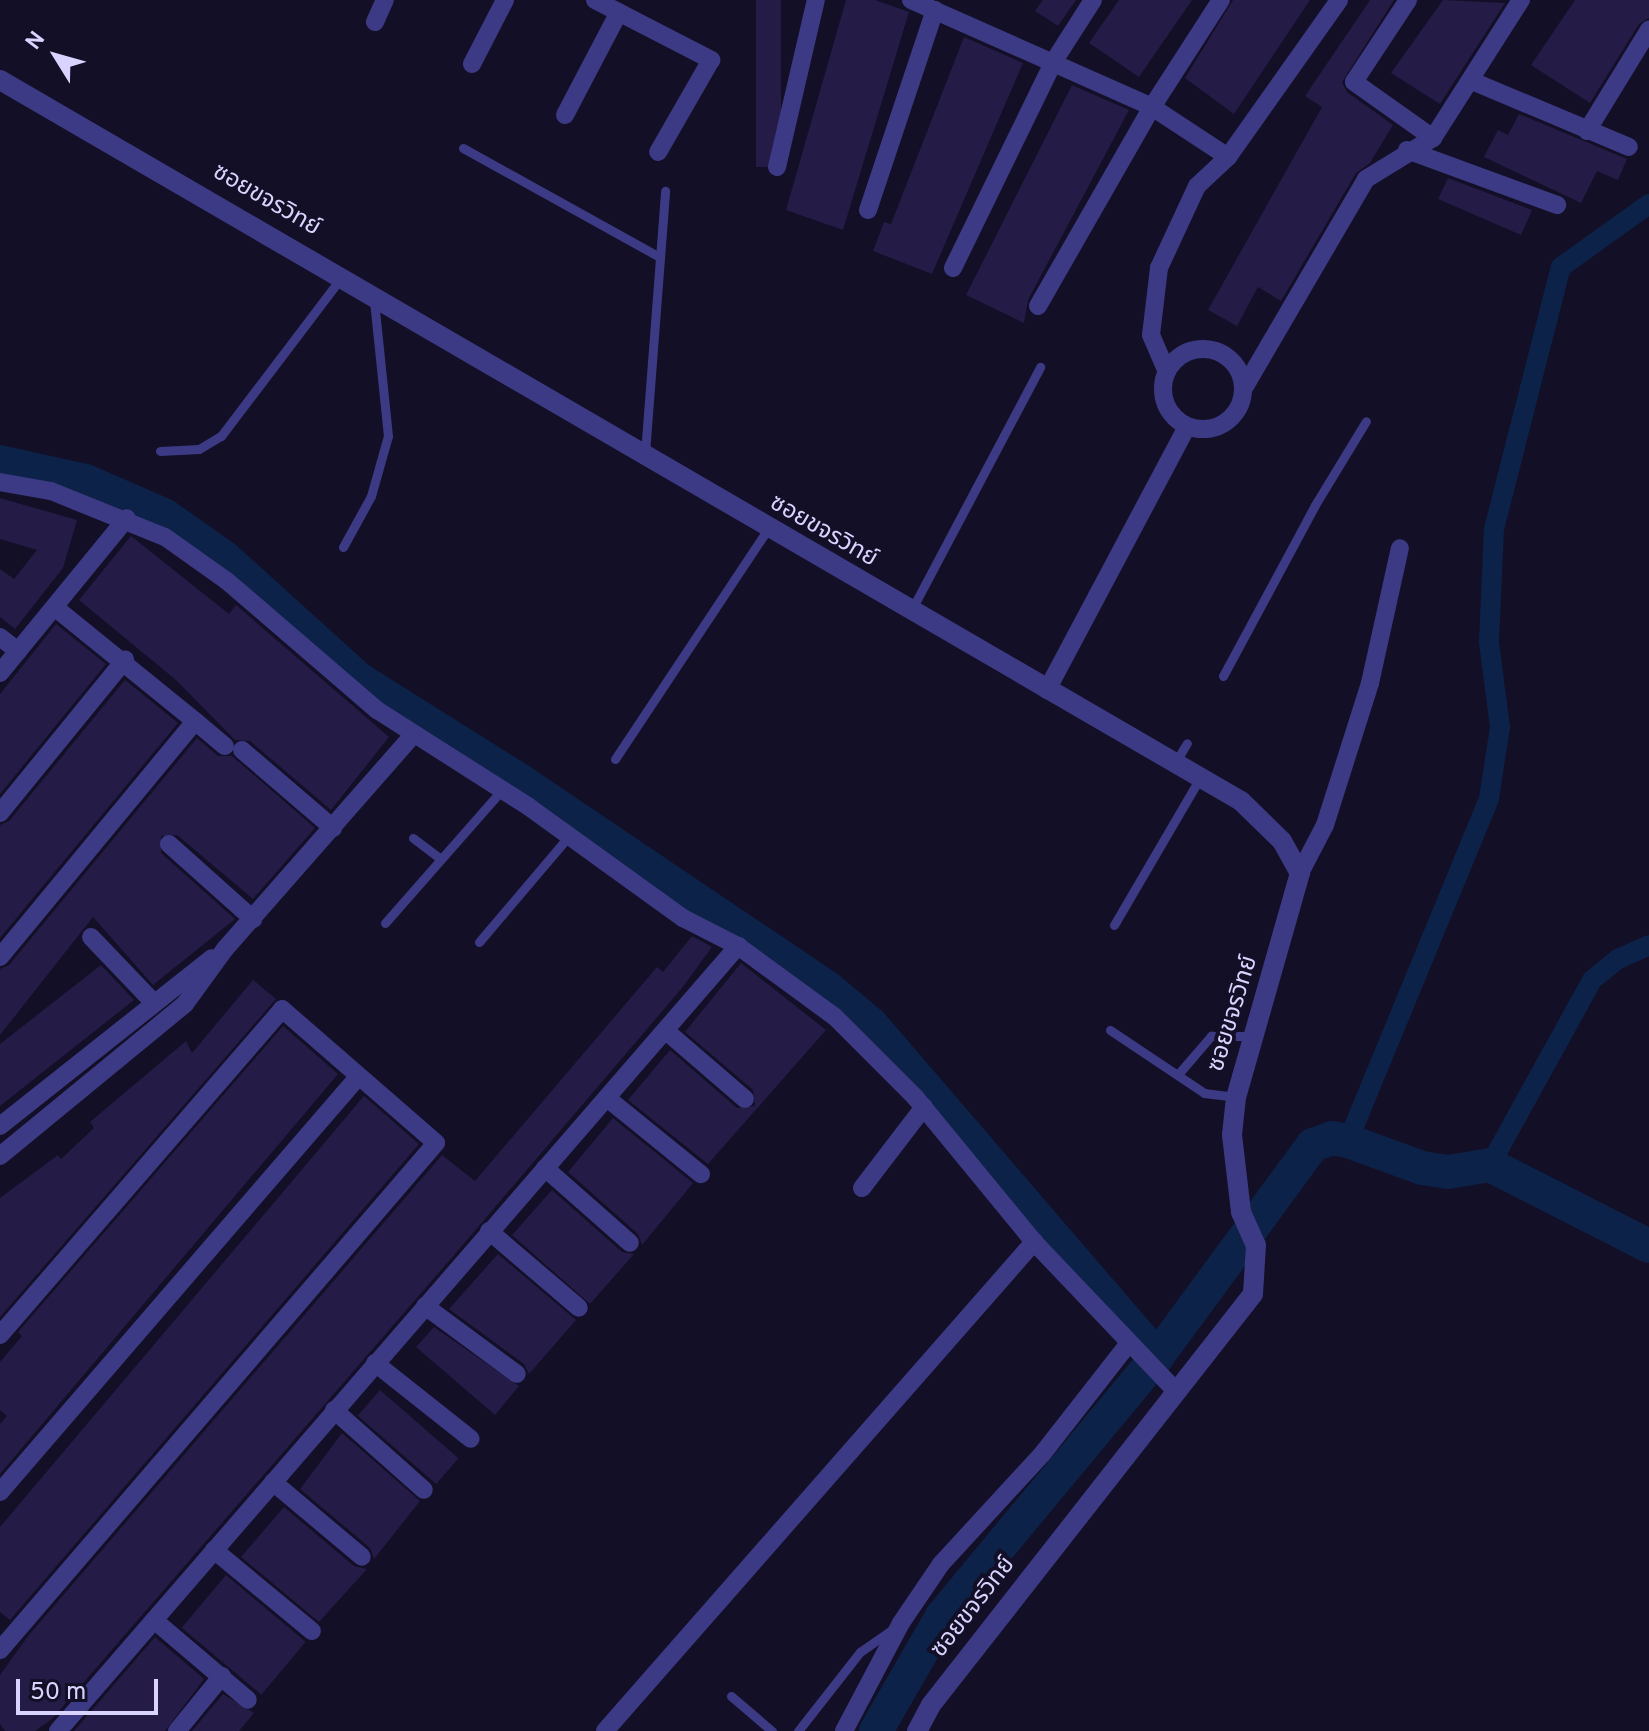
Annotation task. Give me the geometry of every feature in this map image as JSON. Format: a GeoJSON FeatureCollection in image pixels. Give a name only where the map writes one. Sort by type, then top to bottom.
{"type":"FeatureCollection","features":[{"type":"Feature","properties":{"kind":"street"},"geometry":{"type":"LineString","coordinates":[[375,22],[385,0]]}},
{"type":"Feature","properties":{"kind":"street"},"geometry":{"type":"LineString","coordinates":[[472,64],[505,0]]}},
{"type":"Feature","properties":{"kind":"street"},"geometry":{"type":"LineString","coordinates":[[595,0],[711,60],[658,152]]}},
{"type":"Feature","properties":{"kind":"street"},"geometry":{"type":"LineString","coordinates":[[777,167],[816,0]]}},
{"type":"Feature","properties":{"kind":"street"},"geometry":{"type":"LineString","coordinates":[[911,0],[1152,107],[1228,157]]}},
{"type":"Feature","properties":{"kind":"street"},"geometry":{"type":"LineString","coordinates":[[953,268],[1054,61],[1093,0]]}},
{"type":"Feature","properties":{"kind":"street"},"geometry":{"type":"LineString","coordinates":[[1038,306],[1152,107],[1221,0]]}},
{"type":"Feature","properties":{"kind":"street"},"geometry":{"type":"LineString","coordinates":[[1339,0],[1228,157],[1197,186],[1153,289],[1151,335],[1167,372],[1163,397],[1187,427],[1212,429],[1225,424],[1235,414],[1244,388],[1366,179],[1407,150],[1433,138],[1521,0]]}},
{"type":"Feature","properties":{"kind":"street"},"geometry":{"type":"LineString","coordinates":[[1408,0],[1354,82],[1433,138]]}},
{"type":"Feature","properties":{"kind":"street"},"geometry":{"type":"LineString","coordinates":[[868,210],[935,10]]}},
{"type":"Feature","properties":{"kind":"street"},"geometry":{"type":"LineString","coordinates":[[565,115],[619,12]]}},
{"type":"Feature","properties":{"kind":"street"},"geometry":{"type":"LineString","coordinates":[[1587,131],[1649,30]]}},
{"type":"Feature","properties":{"kind":"street","name":"ซอยขจรวิทย์"},"geometry":{"type":"LineString","coordinates":[[0,80],[343,275],[767,530],[1241,801],[1282,841],[1300,873],[1236,1097],[1232,1135],[1241,1212],[1256,1245],[1253,1294],[1170,1385],[931,1705],[917,1731]]}},
{"type":"Feature","properties":{"kind":"street"},"geometry":{"type":"LineString","coordinates":[[1472,81],[1629,147]]}},
{"type":"Feature","properties":{"kind":"street"},"geometry":{"type":"LineString","coordinates":[[1407,150],[1557,205]]}},
{"type":"Feature","properties":{"kind":"street"},"geometry":{"type":"LineString","coordinates":[[1167,372],[1184,353],[1211,349],[1234,363],[1244,388]]}},
{"type":"Feature","properties":{"kind":"street"},"geometry":{"type":"LineString","coordinates":[[1047,690],[1187,427]]}},
{"type":"Feature","properties":{"kind":"street"},"geometry":{"type":"LineString","coordinates":[[0,482],[51,491],[127,518],[165,537],[227,581],[330,674],[414,734],[569,836],[683,918],[738,946],[835,1017],[924,1107],[1034,1242],[1170,1385]]}},
{"type":"Feature","properties":{"kind":"street"},"geometry":{"type":"LineString","coordinates":[[0,673],[127,518]]}},
{"type":"Feature","properties":{"kind":"street"},"geometry":{"type":"LineString","coordinates":[[1300,873],[1325,825],[1370,683],[1400,548]]}},
{"type":"Feature","properties":{"kind":"street"},"geometry":{"type":"LineString","coordinates":[[54,607],[125,660],[195,721],[234,748],[333,828]]}},
{"type":"Feature","properties":{"kind":"street"},"geometry":{"type":"LineString","coordinates":[[0,637],[18,651]]}},
{"type":"Feature","properties":{"kind":"street"},"geometry":{"type":"LineString","coordinates":[[0,813],[125,660]]}},
{"type":"Feature","properties":{"kind":"street"},"geometry":{"type":"LineString","coordinates":[[0,957],[195,721]]}},
{"type":"Feature","properties":{"kind":"street"},"geometry":{"type":"LineString","coordinates":[[0,1156],[185,1004],[225,949],[414,734]]}},
{"type":"Feature","properties":{"kind":"street"},"geometry":{"type":"LineString","coordinates":[[169,844],[253,919]]}},
{"type":"Feature","properties":{"kind":"street"},"geometry":{"type":"LineString","coordinates":[[91,937],[154,1003]]}},
{"type":"Feature","properties":{"kind":"street"},"geometry":{"type":"LineString","coordinates":[[58,1731],[738,946]]}},
{"type":"Feature","properties":{"kind":"street"},"geometry":{"type":"LineString","coordinates":[[0,1126],[225,949]]}},
{"type":"Feature","properties":{"kind":"street"},"geometry":{"type":"LineString","coordinates":[[0,1335],[282,1009],[436,1143],[0,1650]]}},
{"type":"Feature","properties":{"kind":"street"},"geometry":{"type":"LineString","coordinates":[[666,1031],[745,1099]]}},
{"type":"Feature","properties":{"kind":"street"},"geometry":{"type":"LineString","coordinates":[[0,1492],[358,1077]]}},
{"type":"Feature","properties":{"kind":"street"},"geometry":{"type":"LineString","coordinates":[[607,1098],[701,1174]]}},
{"type":"Feature","properties":{"kind":"street"},"geometry":{"type":"LineString","coordinates":[[862,1188],[924,1107]]}},
{"type":"Feature","properties":{"kind":"street"},"geometry":{"type":"LineString","coordinates":[[545,1168],[630,1243]]}},
{"type":"Feature","properties":{"kind":"street"},"geometry":{"type":"LineString","coordinates":[[489,1231],[579,1308]]}},
{"type":"Feature","properties":{"kind":"street"},"geometry":{"type":"LineString","coordinates":[[605,1731],[1034,1242]]}},
{"type":"Feature","properties":{"kind":"street"},"geometry":{"type":"LineString","coordinates":[[425,1306],[517,1374]]}},
{"type":"Feature","properties":{"kind":"street"},"geometry":{"type":"LineString","coordinates":[[844,1731],[901,1623],[941,1564],[1043,1453],[1129,1343]]}},
{"type":"Feature","properties":{"kind":"street"},"geometry":{"type":"LineString","coordinates":[[375,1363],[471,1439]]}},
{"type":"Feature","properties":{"kind":"street"},"geometry":{"type":"LineString","coordinates":[[334,1410],[424,1490]]}},
{"type":"Feature","properties":{"kind":"street"},"geometry":{"type":"LineString","coordinates":[[273,1482],[362,1557]]}},
{"type":"Feature","properties":{"kind":"street"},"geometry":{"type":"LineString","coordinates":[[214,1550],[312,1631]]}},
{"type":"Feature","properties":{"kind":"street"},"geometry":{"type":"LineString","coordinates":[[154,1620],[248,1700]]}},
{"type":"Feature","properties":{"kind":"street"},"geometry":{"type":"LineString","coordinates":[[177,1731],[222,1676]]}},
{"type":"Feature","properties":{"kind":"lane"},"geometry":{"type":"LineString","coordinates":[[463,148],[660,257]]}},
{"type":"Feature","properties":{"kind":"lane"},"geometry":{"type":"LineString","coordinates":[[645,456],[665,191]]}},
{"type":"Feature","properties":{"kind":"lane"},"geometry":{"type":"LineString","coordinates":[[160,451],[199,449],[221,436],[343,275]]}},
{"type":"Feature","properties":{"kind":"lane"},"geometry":{"type":"LineString","coordinates":[[343,547],[371,496],[388,436],[373,293]]}},
{"type":"Feature","properties":{"kind":"lane"},"geometry":{"type":"LineString","coordinates":[[910,612],[1040,367]]}},
{"type":"Feature","properties":{"kind":"lane"},"geometry":{"type":"LineString","coordinates":[[1223,676],[1315,505],[1366,421]]}},
{"type":"Feature","properties":{"kind":"lane"},"geometry":{"type":"LineString","coordinates":[[615,759],[767,530]]}},
{"type":"Feature","properties":{"kind":"lane"},"geometry":{"type":"LineString","coordinates":[[1175,763],[1187,743]]}},
{"type":"Feature","properties":{"kind":"lane"},"geometry":{"type":"LineString","coordinates":[[1114,925],[1200,778]]}},
{"type":"Feature","properties":{"kind":"lane"},"geometry":{"type":"LineString","coordinates":[[385,923],[502,790]]}},
{"type":"Feature","properties":{"kind":"lane"},"geometry":{"type":"LineString","coordinates":[[479,942],[569,836]]}},
{"type":"Feature","properties":{"kind":"lane"},"geometry":{"type":"LineString","coordinates":[[413,838],[441,859]]}},
{"type":"Feature","properties":{"kind":"lane"},"geometry":{"type":"LineString","coordinates":[[1110,1030],[1180,1072],[1204,1093],[1236,1097]]}},
{"type":"Feature","properties":{"kind":"lane"},"geometry":{"type":"LineString","coordinates":[[1180,1072],[1211,1036],[1255,1036]]}},
{"type":"Feature","properties":{"kind":"lane"},"geometry":{"type":"LineString","coordinates":[[798,1731],[860,1652],[901,1623]]}},
{"type":"Feature","properties":{"kind":"lane"},"geometry":{"type":"LineString","coordinates":[[731,1696],[772,1731]]}},
{"type":"Feature","properties":{"kind":"building"},"geometry":{"type":"Polygon","coordinates":[[[756,0],[781,0],[781,167],[756,167],[756,0]]]}},
{"type":"Feature","properties":{"kind":"building"},"geometry":{"type":"Polygon","coordinates":[[[846,0],[875,0],[909,12],[843,230],[786,210],[846,0]]]}},
{"type":"Feature","properties":{"kind":"building"},"geometry":{"type":"Polygon","coordinates":[[[1043,0],[1076,0],[1058,26],[1035,11],[1043,0]]]}},
{"type":"Feature","properties":{"kind":"building"},"geometry":{"type":"Polygon","coordinates":[[[1119,0],[1192,0],[1139,77],[1089,43],[1119,0]]]}},
{"type":"Feature","properties":{"kind":"building"},"geometry":{"type":"Polygon","coordinates":[[[1233,0],[1310,0],[1234,114],[1185,78],[1233,0]]]}},
{"type":"Feature","properties":{"kind":"building"},"geometry":{"type":"Polygon","coordinates":[[[1370,0],[1394,0],[1342,82],[1347,92],[1393,125],[1370,163],[1356,173],[1281,301],[1258,287],[1237,326],[1208,310],[1322,107],[1305,96],[1370,0]]]}},
{"type":"Feature","properties":{"kind":"building"},"geometry":{"type":"Polygon","coordinates":[[[1443,0],[1505,3],[1440,104],[1391,73],[1443,0]]]}},
{"type":"Feature","properties":{"kind":"building"},"geometry":{"type":"Polygon","coordinates":[[[1575,0],[1649,0],[1649,18],[1639,24],[1590,103],[1531,65],[1575,0]]]}},
{"type":"Feature","properties":{"kind":"building"},"geometry":{"type":"Polygon","coordinates":[[[964,37],[1023,63],[932,274],[873,251],[884,222],[891,224],[964,37]]]}},
{"type":"Feature","properties":{"kind":"building"},"geometry":{"type":"Polygon","coordinates":[[[1072,85],[1129,110],[1028,300],[1024,323],[966,295],[1072,85]]]}},
{"type":"Feature","properties":{"kind":"building"},"geometry":{"type":"Polygon","coordinates":[[[1519,114],[1627,159],[1618,180],[1597,171],[1581,203],[1484,157],[1498,130],[1508,135],[1519,114]]]}},
{"type":"Feature","properties":{"kind":"building"},"geometry":{"type":"Polygon","coordinates":[[[1448,178],[1532,210],[1521,235],[1438,199],[1448,178]]]}},
{"type":"Feature","properties":{"kind":"building"},"geometry":{"type":"Polygon","coordinates":[[[0,498],[77,520],[63,568],[15,629],[0,617],[0,569],[14,579],[37,550],[0,539],[0,498]]]}},
{"type":"Feature","properties":{"kind":"building"},"geometry":{"type":"Polygon","coordinates":[[[131,536],[229,614],[236,605],[389,737],[331,810],[250,741],[235,740],[176,680],[79,600],[131,536]]]}},
{"type":"Feature","properties":{"kind":"building"},"geometry":{"type":"Polygon","coordinates":[[[56,624],[106,664],[0,794],[0,694],[56,624]]]}},
{"type":"Feature","properties":{"kind":"building"},"geometry":{"type":"Polygon","coordinates":[[[125,680],[178,723],[0,938],[0,825],[9,821],[125,680]]]}},
{"type":"Feature","properties":{"kind":"building"},"geometry":{"type":"Polygon","coordinates":[[[197,738],[218,756],[232,756],[315,828],[253,899],[177,835],[161,836],[161,853],[235,919],[153,985],[93,917],[0,1035],[0,969],[9,965],[197,738]]]}},
{"type":"Feature","properties":{"kind":"building"},"geometry":{"type":"Polygon","coordinates":[[[692,936],[712,947],[682,988],[461,1247],[52,1719],[35,1731],[5,1731],[0,1724],[0,1675],[28,1636],[442,1155],[475,1181],[657,967],[663,972],[692,936]]]}},
{"type":"Feature","properties":{"kind":"building"},"geometry":{"type":"Polygon","coordinates":[[[741,963],[826,1030],[708,1164],[628,1100],[670,1050],[737,1108],[755,1106],[753,1090],[685,1032],[741,963]]]}},
{"type":"Feature","properties":{"kind":"building"},"geometry":{"type":"Polygon","coordinates":[[[101,965],[134,1000],[0,1106],[0,1044],[101,965]]]}},
{"type":"Feature","properties":{"kind":"building"},"geometry":{"type":"Polygon","coordinates":[[[253,980],[276,999],[0,1317],[0,1198],[58,1155],[61,1159],[94,1128],[90,1122],[186,1041],[192,1053],[253,980]]]}},
{"type":"Feature","properties":{"kind":"building"},"geometry":{"type":"Polygon","coordinates":[[[283,1026],[338,1074],[0,1474],[0,1424],[7,1416],[0,1410],[0,1362],[22,1336],[18,1332],[283,1026]]]}},
{"type":"Feature","properties":{"kind":"building"},"geometry":{"type":"Polygon","coordinates":[[[364,1096],[419,1144],[10,1620],[0,1612],[0,1527],[364,1096]]]}},
{"type":"Feature","properties":{"kind":"building"},"geometry":{"type":"Polygon","coordinates":[[[613,1118],[693,1183],[642,1245],[638,1234],[568,1172],[613,1118]]]}},
{"type":"Feature","properties":{"kind":"building"},"geometry":{"type":"Polygon","coordinates":[[[552,1190],[622,1252],[634,1254],[590,1304],[512,1235],[552,1190]]]}},
{"type":"Feature","properties":{"kind":"building"},"geometry":{"type":"Polygon","coordinates":[[[498,1254],[576,1320],[529,1374],[524,1364],[449,1309],[498,1254]]]}},
{"type":"Feature","properties":{"kind":"building"},"geometry":{"type":"Polygon","coordinates":[[[434,1327],[519,1386],[495,1415],[416,1347],[434,1327]]]}},
{"type":"Feature","properties":{"kind":"building"},"geometry":{"type":"Polygon","coordinates":[[[380,1390],[458,1458],[436,1484],[358,1416],[380,1390]]]}},
{"type":"Feature","properties":{"kind":"building"},"geometry":{"type":"Polygon","coordinates":[[[342,1433],[420,1501],[374,1559],[370,1548],[300,1489],[342,1433]]]}},
{"type":"Feature","properties":{"kind":"building"},"geometry":{"type":"Polygon","coordinates":[[[284,1507],[354,1566],[367,1569],[319,1622],[241,1557],[284,1507]]]}},
{"type":"Feature","properties":{"kind":"building"},"geometry":{"type":"Polygon","coordinates":[[[226,1575],[306,1642],[261,1695],[182,1628],[226,1575]]]}},
{"type":"Feature","properties":{"kind":"building"},"geometry":{"type":"Polygon","coordinates":[[[155,1637],[204,1679],[165,1731],[74,1731],[155,1637]]]}},
{"type":"Feature","properties":{"kind":"building"},"geometry":{"type":"Polygon","coordinates":[[[223,1694],[254,1713],[239,1731],[192,1731],[223,1694]]]}},
{"type":"Feature","properties":{"kind":"waterway"},"geometry":{"type":"LineString","coordinates":[[1348,1141],[1489,799],[1500,727],[1489,642],[1494,529],[1561,267],[1649,204]]}},
{"type":"Feature","properties":{"kind":"waterway"},"geometry":{"type":"LineString","coordinates":[[0,462],[86,481],[164,515],[225,558],[360,680],[521,781],[828,988],[871,1024],[1157,1357]]}},
{"type":"Feature","properties":{"kind":"waterway"},"geometry":{"type":"LineString","coordinates":[[1490,1165],[1592,980],[1618,959],[1649,945]]}},
{"type":"Feature","properties":{"kind":"waterway"},"geometry":{"type":"LineString","coordinates":[[876,1731],[942,1616],[1157,1357],[1313,1145],[1332,1138],[1348,1141],[1422,1168],[1448,1172],[1490,1165],[1649,1246]]}}]}
